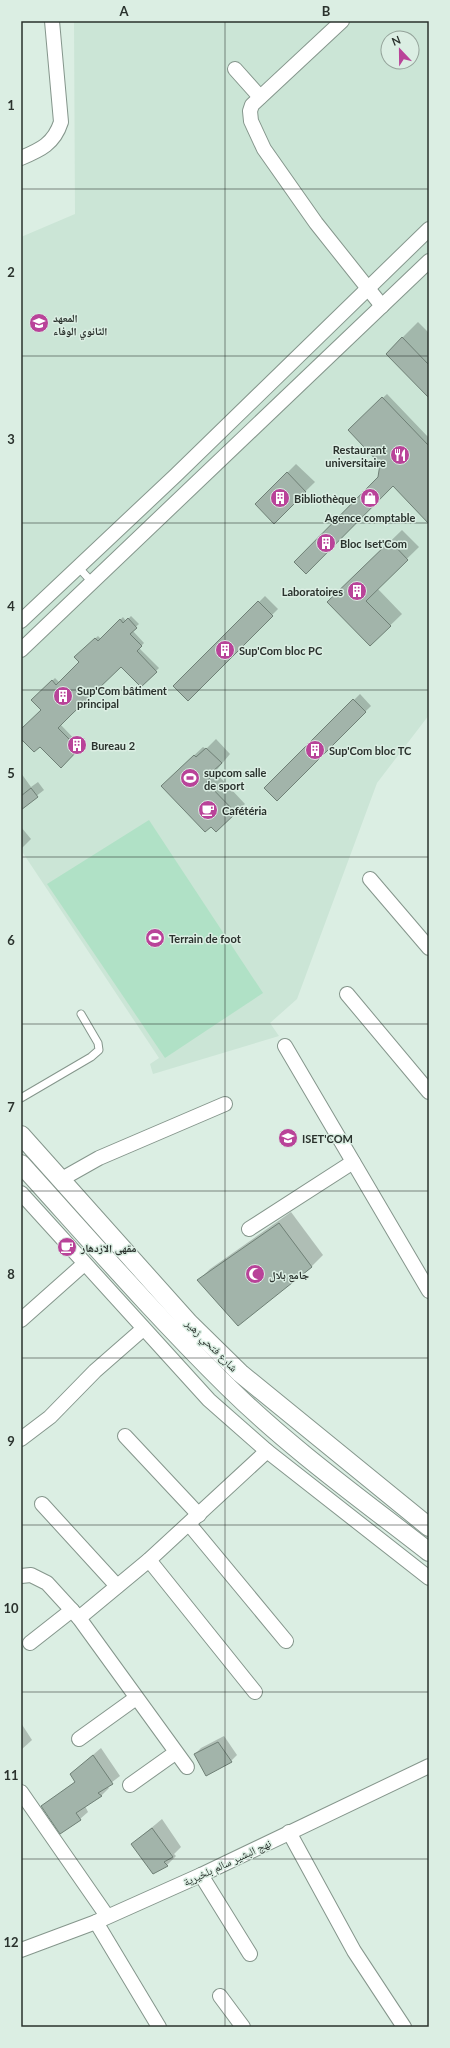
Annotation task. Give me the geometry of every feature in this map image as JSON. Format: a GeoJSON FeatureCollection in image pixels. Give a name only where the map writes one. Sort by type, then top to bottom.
{"type":"FeatureCollection","features":[{"type":"Feature","properties":{"kind":"street"},"geometry":{"type":"LineString","coordinates":[[21,158],[40,150],[52,142],[58,133],[61,122],[52,21]]}},
{"type":"Feature","properties":{"kind":"street"},"geometry":{"type":"LineString","coordinates":[[342,21],[260,97],[252,106],[250,112],[254,132],[264,150],[316,223],[382,306]]}},
{"type":"Feature","properties":{"kind":"street"},"geometry":{"type":"LineString","coordinates":[[235,69],[260,97]]}},
{"type":"Feature","properties":{"kind":"street"},"geometry":{"type":"LineString","coordinates":[[21,621],[176,475],[429,229]]}},
{"type":"Feature","properties":{"kind":"street"},"geometry":{"type":"LineString","coordinates":[[21,650],[429,260]]}},
{"type":"Feature","properties":{"kind":"street"},"geometry":{"type":"LineString","coordinates":[[370,879],[429,948]]}},
{"type":"Feature","properties":{"kind":"street"},"geometry":{"type":"LineString","coordinates":[[347,994],[429,1092]]}},
{"type":"Feature","properties":{"kind":"street"},"geometry":{"type":"LineString","coordinates":[[285,1046],[429,1291]]}},
{"type":"Feature","properties":{"kind":"street"},"geometry":{"type":"LineString","coordinates":[[60,1180],[99,1158],[225,1104]]}},
{"type":"Feature","properties":{"kind":"street","name":"شارع فتحي زهير"},"geometry":{"type":"LineString","coordinates":[[21,1135],[189,1323],[240,1373],[429,1527]]}},
{"type":"Feature","properties":{"kind":"street"},"geometry":{"type":"LineString","coordinates":[[249,1230],[353,1162]]}},
{"type":"Feature","properties":{"kind":"street","name":"شارع فتحي زهير"},"geometry":{"type":"LineString","coordinates":[[21,1164],[177,1334],[229,1388],[278,1433],[429,1552]]}},
{"type":"Feature","properties":{"kind":"street"},"geometry":{"type":"LineString","coordinates":[[21,1193],[209,1400],[267,1452],[429,1578]]}},
{"type":"Feature","properties":{"kind":"street"},"geometry":{"type":"LineString","coordinates":[[21,1320],[84,1264]]}},
{"type":"Feature","properties":{"kind":"street"},"geometry":{"type":"LineString","coordinates":[[21,1439],[50,1417],[95,1371],[143,1329]]}},
{"type":"Feature","properties":{"kind":"street"},"geometry":{"type":"LineString","coordinates":[[125,1436],[194,1520],[286,1641]]}},
{"type":"Feature","properties":{"kind":"street"},"geometry":{"type":"LineString","coordinates":[[30,1644],[117,1586],[194,1520],[267,1452]]}},
{"type":"Feature","properties":{"kind":"street"},"geometry":{"type":"LineString","coordinates":[[42,1504],[117,1586]]}},
{"type":"Feature","properties":{"kind":"street"},"geometry":{"type":"LineString","coordinates":[[149,1560],[254,1692]]}},
{"type":"Feature","properties":{"kind":"street"},"geometry":{"type":"LineString","coordinates":[[21,1576],[31,1575],[47,1583],[75,1614],[175,1753],[187,1767]]}},
{"type":"Feature","properties":{"kind":"street"},"geometry":{"type":"LineString","coordinates":[[79,1739],[136,1698]]}},
{"type":"Feature","properties":{"kind":"street"},"geometry":{"type":"LineString","coordinates":[[130,1785],[175,1753]]}},
{"type":"Feature","properties":{"kind":"street","name":"نهج البشير سالم بلخيرية"},"geometry":{"type":"LineString","coordinates":[[21,1950],[101,1919],[201,1874],[429,1766]]}},
{"type":"Feature","properties":{"kind":"street"},"geometry":{"type":"LineString","coordinates":[[21,1792],[101,1919],[159,2027]]}},
{"type":"Feature","properties":{"kind":"street"},"geometry":{"type":"LineString","coordinates":[[289,1832],[354,1951],[404,2027]]}},
{"type":"Feature","properties":{"kind":"street"},"geometry":{"type":"LineString","coordinates":[[201,1874],[250,1954]]}},
{"type":"Feature","properties":{"kind":"street"},"geometry":{"type":"LineString","coordinates":[[220,1996],[243,2027]]}},
{"type":"Feature","properties":{"kind":"lane"},"geometry":{"type":"LineString","coordinates":[[78,567],[92,582]]}},
{"type":"Feature","properties":{"kind":"lane"},"geometry":{"type":"LineString","coordinates":[[21,1098],[99,1050],[98,1043],[81,1014]]}},
{"type":"Feature","properties":{"kind":"shaded area"},"geometry":{"type":"Polygon","coordinates":[[[74,21],[429,21],[429,715],[377,783],[297,999],[270,1023],[279,1036],[153,1074],[150,1064],[159,1058],[21,850],[21,237],[75,214],[74,21]]]}},
{"type":"Feature","properties":{"kind":"green space","name":"Terrain de foot"},"geometry":{"type":"Polygon","coordinates":[[[149,820],[263,993],[165,1058],[47,884],[149,820]]]}},
{"type":"Feature","properties":{"kind":"building"},"geometry":{"type":"Polygon","coordinates":[[[402,337],[429,365],[429,398],[386,354],[402,337]]]}},
{"type":"Feature","properties":{"kind":"building","name":"Restaurant universitaire"},"geometry":{"type":"Polygon","coordinates":[[[382,397],[429,446],[429,524],[393,486],[306,574],[294,562],[378,477],[380,464],[348,430],[382,397]]]}},
{"type":"Feature","properties":{"kind":"building","name":"Bibliothèque"},"geometry":{"type":"Polygon","coordinates":[[[287,472],[306,492],[274,524],[255,504],[287,472]]]}},
{"type":"Feature","properties":{"kind":"building","name":"Laboratoires"},"geometry":{"type":"Polygon","coordinates":[[[390,541],[408,560],[366,601],[391,626],[370,646],[327,602],[390,541]]]}},
{"type":"Feature","properties":{"kind":"building","name":"Sup'Com bloc PC"},"geometry":{"type":"Polygon","coordinates":[[[258,601],[273,616],[188,701],[173,686],[258,601]]]}},
{"type":"Feature","properties":{"kind":"building","name":"Sup'Com bâtiment principal"},"geometry":{"type":"Polygon","coordinates":[[[128,618],[137,628],[130,634],[142,646],[137,651],[157,672],[141,687],[121,667],[58,728],[79,749],[61,768],[40,747],[34,752],[21,739],[21,729],[41,710],[31,700],[52,680],[56,685],[79,662],[74,657],[95,638],[98,641],[120,619],[123,623],[128,618]]]}},
{"type":"Feature","properties":{"kind":"building","name":"Sup'Com bloc TC"},"geometry":{"type":"Polygon","coordinates":[[[353,699],[366,712],[277,801],[264,788],[353,699]]]}},
{"type":"Feature","properties":{"kind":"building"},"geometry":{"type":"Polygon","coordinates":[[[206,748],[222,763],[212,772],[214,774],[206,782],[236,813],[216,832],[211,827],[205,832],[161,786],[194,755],[196,757],[206,748]]]}},
{"type":"Feature","properties":{"kind":"building"},"geometry":{"type":"Polygon","coordinates":[[[31,788],[38,797],[21,810],[21,796],[31,788]]]}},
{"type":"Feature","properties":{"kind":"building","name":"جامع بلال"},"geometry":{"type":"Polygon","coordinates":[[[279,1223],[312,1267],[238,1326],[197,1280],[279,1223]]]}},
{"type":"Feature","properties":{"kind":"building"},"geometry":{"type":"Polygon","coordinates":[[[218,1742],[232,1762],[206,1776],[194,1754],[218,1742]]]}},
{"type":"Feature","properties":{"kind":"building"},"geometry":{"type":"Polygon","coordinates":[[[93,1755],[113,1784],[98,1793],[102,1796],[76,1813],[81,1820],[60,1834],[41,1806],[75,1782],[70,1774],[93,1755]]]}},
{"type":"Feature","properties":{"kind":"building"},"geometry":{"type":"Polygon","coordinates":[[[152,1828],[173,1857],[164,1862],[168,1866],[153,1874],[131,1844],[152,1828]]]}},
{"type":"Feature","properties":{"kind":"place","name":"المعهد الثانوي الوفاء"},"geometry":{"type":"Point","coordinates":[39,323]}},
{"type":"Feature","properties":{"kind":"place","name":"Restaurant universitaire"},"geometry":{"type":"Point","coordinates":[400,455]}},
{"type":"Feature","properties":{"kind":"place","name":"Bibliothèque"},"geometry":{"type":"Point","coordinates":[280,498]}},
{"type":"Feature","properties":{"kind":"place","name":"Agence comptable"},"geometry":{"type":"Point","coordinates":[370,498]}},
{"type":"Feature","properties":{"kind":"place","name":"Bloc Iset'Com"},"geometry":{"type":"Point","coordinates":[326,543]}},
{"type":"Feature","properties":{"kind":"place","name":"Laboratoires"},"geometry":{"type":"Point","coordinates":[357,591]}},
{"type":"Feature","properties":{"kind":"place","name":"Sup'Com bloc PC"},"geometry":{"type":"Point","coordinates":[225,650]}},
{"type":"Feature","properties":{"kind":"place","name":"Sup'Com bâtiment principal"},"geometry":{"type":"Point","coordinates":[63,696]}},
{"type":"Feature","properties":{"kind":"place","name":"Bureau 2"},"geometry":{"type":"Point","coordinates":[77,745]}},
{"type":"Feature","properties":{"kind":"place","name":"Sup'Com bloc TC"},"geometry":{"type":"Point","coordinates":[315,750]}},
{"type":"Feature","properties":{"kind":"place","name":"supcom salle de sport"},"geometry":{"type":"Point","coordinates":[190,778]}},
{"type":"Feature","properties":{"kind":"place","name":"Cafétéria"},"geometry":{"type":"Point","coordinates":[208,810]}},
{"type":"Feature","properties":{"kind":"place","name":"Terrain de foot"},"geometry":{"type":"Point","coordinates":[155,938]}},
{"type":"Feature","properties":{"kind":"place","name":"ISET'COM"},"geometry":{"type":"Point","coordinates":[288,1138]}},
{"type":"Feature","properties":{"kind":"place","name":"مقهى الازدهار"},"geometry":{"type":"Point","coordinates":[67,1247]}},
{"type":"Feature","properties":{"kind":"place","name":"جامع بلال"},"geometry":{"type":"Point","coordinates":[255,1274]}}]}
